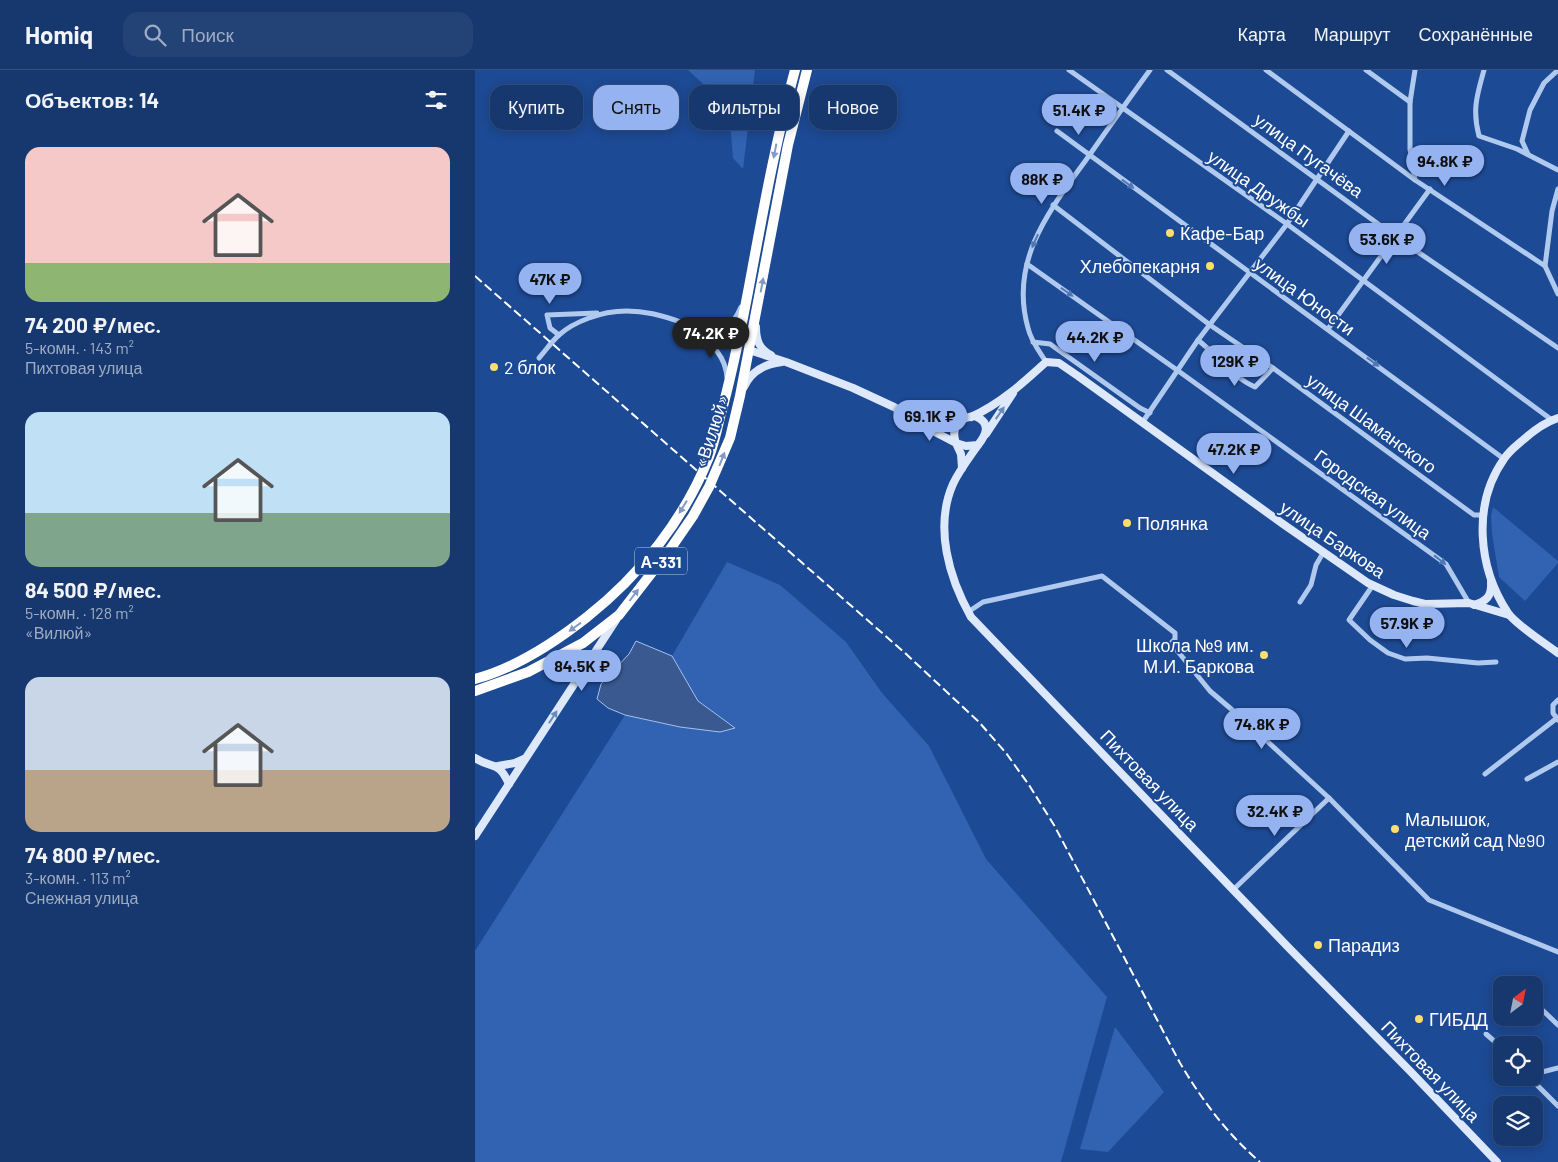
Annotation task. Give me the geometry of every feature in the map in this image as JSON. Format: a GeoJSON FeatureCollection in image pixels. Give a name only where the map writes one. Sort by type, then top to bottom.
{"type":"FeatureCollection","features":[{"type":"Feature","properties":{"kind":"highway","name":"«Вилюй»"},"geometry":{"type":"LineString","coordinates":[[475,679],[521,660],[551,644],[608,600],[641,567],[666,534],[699,478],[709,456],[738,346],[776,146],[795,70]]}},
{"type":"Feature","properties":{"kind":"highway","name":"«Вилюй»"},"geometry":{"type":"LineString","coordinates":[[475,691],[528,672],[583,643],[619,615],[671,548],[693,516],[709,487],[730,438],[740,396],[788,145],[807,70]]}},
{"type":"Feature","properties":{"kind":"highway"},"geometry":{"type":"LineString","coordinates":[[738,346],[749,350]]}},
{"type":"Feature","properties":{"kind":"street","name":"улица Дружбы"},"geometry":{"type":"LineString","coordinates":[[1069,70],[1287,224],[1555,419]]}},
{"type":"Feature","properties":{"kind":"street"},"geometry":{"type":"LineString","coordinates":[[916,420],[945,424],[971,417],[1015,389],[1046,362],[1033,342],[1028,329],[1023,302],[1027,264],[1034,240],[1053,205],[1150,70]]}},
{"type":"Feature","properties":{"kind":"street","name":"улица Пугачёва"},"geometry":{"type":"LineString","coordinates":[[1167,70],[1396,236],[1558,348]]}},
{"type":"Feature","properties":{"kind":"street"},"geometry":{"type":"LineString","coordinates":[[1266,70],[1415,180],[1545,266],[1558,294]]}},
{"type":"Feature","properties":{"kind":"street"},"geometry":{"type":"LineString","coordinates":[[1365,70],[1411,102]]}},
{"type":"Feature","properties":{"kind":"street"},"geometry":{"type":"LineString","coordinates":[[1415,70],[1411,102],[1410,149],[1415,180]]}},
{"type":"Feature","properties":{"kind":"street"},"geometry":{"type":"LineString","coordinates":[[1484,70],[1476,98],[1475,121],[1479,136],[1517,149],[1558,170]]}},
{"type":"Feature","properties":{"kind":"street"},"geometry":{"type":"LineString","coordinates":[[1528,154],[1523,141],[1530,110],[1544,84],[1557,70]]}},
{"type":"Feature","properties":{"kind":"street"},"geometry":{"type":"LineString","coordinates":[[1142,423],[1198,340],[1287,224],[1349,131]]}},
{"type":"Feature","properties":{"kind":"street","name":"улица Юности"},"geometry":{"type":"LineString","coordinates":[[1057,132],[1504,459]]}},
{"type":"Feature","properties":{"kind":"street"},"geometry":{"type":"LineString","coordinates":[[1545,266],[1552,211],[1558,189]]}},
{"type":"Feature","properties":{"kind":"street"},"geometry":{"type":"LineString","coordinates":[[1328,329],[1430,190]]}},
{"type":"Feature","properties":{"kind":"street","name":"улица Шаманского"},"geometry":{"type":"LineString","coordinates":[[1053,205],[1210,325],[1273,368],[1473,515],[1483,515]]}},
{"type":"Feature","properties":{"kind":"street","name":"Городская улица"},"geometry":{"type":"LineString","coordinates":[[1027,264],[1446,564],[1471,604]]}},
{"type":"Feature","properties":{"kind":"street"},"geometry":{"type":"LineString","coordinates":[[690,325],[721,328],[733,323],[748,291]]}},
{"type":"Feature","properties":{"kind":"street"},"geometry":{"type":"LineString","coordinates":[[559,335],[550,328],[547,315],[627,310],[664,316],[738,346]]}},
{"type":"Feature","properties":{"kind":"street"},"geometry":{"type":"LineString","coordinates":[[539,358],[559,335],[578,322],[602,312]]}},
{"type":"Feature","properties":{"kind":"street"},"geometry":{"type":"LineString","coordinates":[[756,315],[756,333],[758,342],[763,350],[786,362]]}},
{"type":"Feature","properties":{"kind":"street"},"geometry":{"type":"LineString","coordinates":[[690,325],[715,348],[724,362],[727,376],[726,396]]}},
{"type":"Feature","properties":{"kind":"street"},"geometry":{"type":"LineString","coordinates":[[1198,340],[1228,370],[1247,384],[1255,387],[1273,368]]}},
{"type":"Feature","properties":{"kind":"street"},"geometry":{"type":"LineString","coordinates":[[1033,342],[1050,344],[1140,408],[1150,413]]}},
{"type":"Feature","properties":{"kind":"street"},"geometry":{"type":"LineString","coordinates":[[749,350],[786,362],[875,398],[933,431],[966,446],[978,445],[1015,389]]}},
{"type":"Feature","properties":{"kind":"street"},"geometry":{"type":"LineString","coordinates":[[740,396],[748,379],[756,371],[771,364],[786,362]]}},
{"type":"Feature","properties":{"kind":"street","name":"улица Баркова"},"geometry":{"type":"LineString","coordinates":[[1046,362],[1059,364],[1067,368],[1323,553],[1373,585],[1402,598],[1425,604],[1471,604],[1509,615]]}},
{"type":"Feature","properties":{"kind":"street"},"geometry":{"type":"LineString","coordinates":[[971,417],[978,417],[984,422],[986,427],[985,436]]}},
{"type":"Feature","properties":{"kind":"street"},"geometry":{"type":"LineString","coordinates":[[1555,419],[1532,432],[1511,450],[1504,459],[1489,487],[1483,515],[1482,531],[1491,578],[1509,615],[1558,653]]}},
{"type":"Feature","properties":{"kind":"street"},"geometry":{"type":"LineString","coordinates":[[961,420],[954,430],[961,454],[961,470]]}},
{"type":"Feature","properties":{"kind":"street","name":"Пихтовая улица"},"geometry":{"type":"LineString","coordinates":[[978,445],[954,482],[947,505],[945,538],[952,574],[968,612],[977,625],[1497,1162]]}},
{"type":"Feature","properties":{"kind":"street"},"geometry":{"type":"LineString","coordinates":[[1300,602],[1311,585],[1316,565],[1323,553]]}},
{"type":"Feature","properties":{"kind":"street"},"geometry":{"type":"LineString","coordinates":[[968,612],[983,602],[1103,576],[1175,633],[1175,638],[1171,643],[1209,691],[1244,720],[1329,798],[1429,900],[1558,952]]}},
{"type":"Feature","properties":{"kind":"street"},"geometry":{"type":"LineString","coordinates":[[1471,604],[1484,602],[1489,598],[1492,590],[1491,578]]}},
{"type":"Feature","properties":{"kind":"street"},"geometry":{"type":"LineString","coordinates":[[1373,585],[1349,620],[1370,640],[1388,653],[1405,659],[1427,658],[1478,663],[1495,662]]}},
{"type":"Feature","properties":{"kind":"street"},"geometry":{"type":"LineString","coordinates":[[475,836],[619,615]]}},
{"type":"Feature","properties":{"kind":"street"},"geometry":{"type":"LineString","coordinates":[[1485,774],[1557,719],[1553,713],[1553,705],[1558,700]]}},
{"type":"Feature","properties":{"kind":"street"},"geometry":{"type":"LineString","coordinates":[[475,758],[498,766],[515,763],[526,758]]}},
{"type":"Feature","properties":{"kind":"street"},"geometry":{"type":"LineString","coordinates":[[1527,779],[1558,762]]}},
{"type":"Feature","properties":{"kind":"street"},"geometry":{"type":"LineString","coordinates":[[498,766],[504,772],[509,784]]}},
{"type":"Feature","properties":{"kind":"street"},"geometry":{"type":"LineString","coordinates":[[1233,890],[1329,798]]}},
{"type":"Feature","properties":{"kind":"street"},"geometry":{"type":"LineString","coordinates":[[1543,1011],[1558,1025]]}},
{"type":"Feature","properties":{"kind":"street"},"geometry":{"type":"LineString","coordinates":[[1486,1034],[1493,1041]]}},
{"type":"Feature","properties":{"kind":"street"},"geometry":{"type":"LineString","coordinates":[[1543,1072],[1558,1068]]}},
{"type":"Feature","properties":{"kind":"street"},"geometry":{"type":"LineString","coordinates":[[1538,1086],[1558,1106]]}},
{"type":"Feature","properties":{"kind":"shaded area"},"geometry":{"type":"Polygon","coordinates":[[[688,70],[755,70],[753,85],[704,85],[688,70]]]}},
{"type":"Feature","properties":{"kind":"shaded area"},"geometry":{"type":"Polygon","coordinates":[[[731,130],[748,130],[743,169],[733,158],[731,130]]]}},
{"type":"Feature","properties":{"kind":"shaded area"},"geometry":{"type":"Polygon","coordinates":[[[1493,507],[1558,561],[1525,601],[1499,577],[1492,534],[1491,516],[1493,507]]]}},
{"type":"Feature","properties":{"kind":"shaded area"},"geometry":{"type":"Polygon","coordinates":[[[727,562],[780,585],[846,642],[882,693],[929,746],[986,859],[1107,997],[1061,1162],[475,1162],[475,951],[625,715],[680,727],[735,728],[698,701],[672,656],[727,562]]]}},
{"type":"Feature","properties":{"kind":"shaded area"},"geometry":{"type":"Polygon","coordinates":[[[636,641],[672,656],[698,701],[735,728],[720,732],[680,727],[625,715],[608,708],[597,699],[601,684],[629,654],[636,641]]]}},
{"type":"Feature","properties":{"kind":"shaded area"},"geometry":{"type":"Polygon","coordinates":[[[1115,1027],[1164,1092],[1108,1152],[1080,1149],[1115,1027]]]}},
{"type":"Feature","properties":{"kind":"railway"},"geometry":{"type":"LineString","coordinates":[[475,276],[905,653],[979,722],[1006,753],[1054,825],[1188,1077],[1226,1128],[1260,1162]]}},
{"type":"Feature","properties":{"kind":"place","name":"Кафе-Бар"},"geometry":{"type":"Point","coordinates":[1170,233]}},
{"type":"Feature","properties":{"kind":"place","name":"Хлебопекарня"},"geometry":{"type":"Point","coordinates":[1210,266]}},
{"type":"Feature","properties":{"kind":"place","name":"2 блок"},"geometry":{"type":"Point","coordinates":[494,367]}},
{"type":"Feature","properties":{"kind":"place","name":"Полянка"},"geometry":{"type":"Point","coordinates":[1127,523]}},
{"type":"Feature","properties":{"kind":"place","name":"Школа №9 им. М.И. Баркова"},"geometry":{"type":"Point","coordinates":[1264,655]}},
{"type":"Feature","properties":{"kind":"place","name":"Малышок, детский сад №90"},"geometry":{"type":"Point","coordinates":[1395,829]}},
{"type":"Feature","properties":{"kind":"place","name":"Парадиз"},"geometry":{"type":"Point","coordinates":[1318,945]}},
{"type":"Feature","properties":{"kind":"place","name":"ГИБДД"},"geometry":{"type":"Point","coordinates":[1419,1019]}}]}
